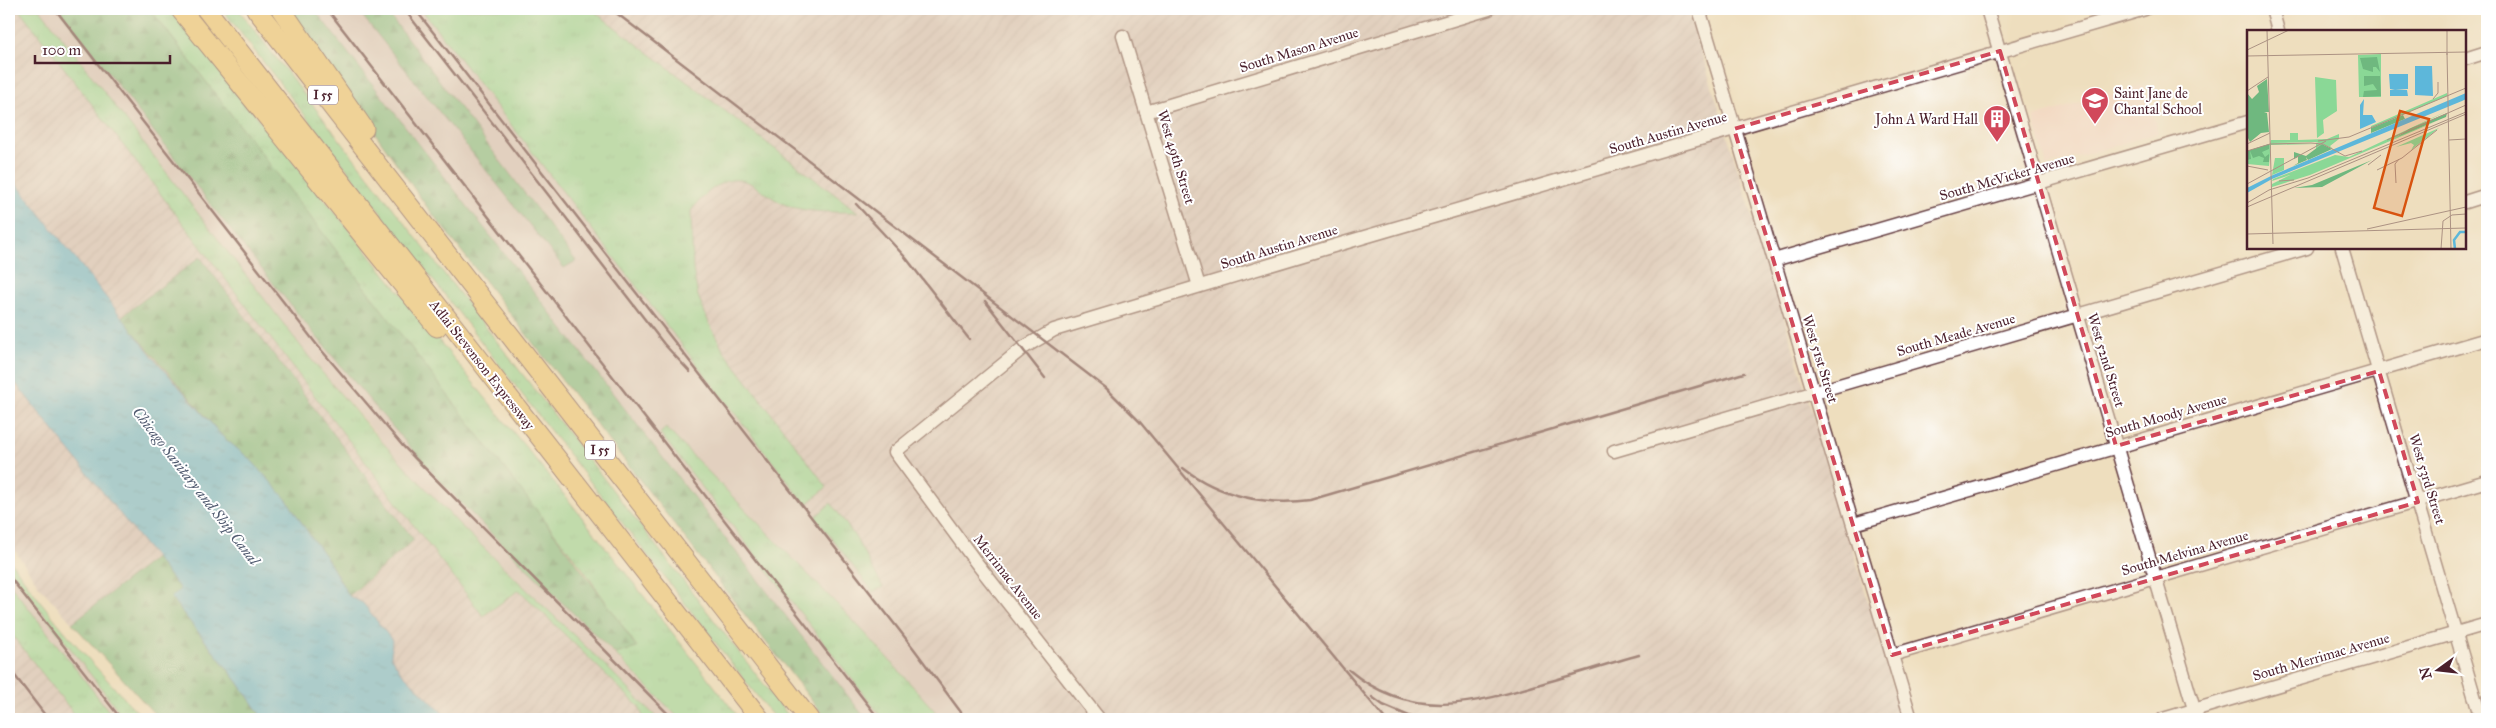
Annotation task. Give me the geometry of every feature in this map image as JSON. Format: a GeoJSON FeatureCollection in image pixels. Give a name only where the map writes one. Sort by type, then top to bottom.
{"type":"FeatureCollection","features":[{"type":"Feature","properties":{"kind":"highway"},"geometry":{"type":"LineString","coordinates":[[180,9],[452,347],[485,369]]}},
{"type":"Feature","properties":{"kind":"highway","name":"Adlai Stevenson Expressway"},"geometry":{"type":"LineString","coordinates":[[206,9],[760,719]]}},
{"type":"Feature","properties":{"kind":"highway","name":"I 55"},"geometry":{"type":"LineString","coordinates":[[256,9],[809,719]]}},
{"type":"Feature","properties":{"kind":"highway"},"geometry":{"type":"LineString","coordinates":[[281,9],[365,131],[390,182]]}},
{"type":"Feature","properties":{"kind":"street","name":"South Mason Avenue"},"geometry":{"type":"LineString","coordinates":[[1146,112],[1489,9]]}},
{"type":"Feature","properties":{"kind":"street","name":"West 51st Street"},"geometry":{"type":"LineString","coordinates":[[1699,9],[1911,719]]}},
{"type":"Feature","properties":{"kind":"street","name":"West 52nd Street"},"geometry":{"type":"LineString","coordinates":[[1987,9],[2196,715]]}},
{"type":"Feature","properties":{"kind":"street","name":"South Austin Avenue"},"geometry":{"type":"LineString","coordinates":[[895,452],[1023,348],[1054,330],[2145,9]]}},
{"type":"Feature","properties":{"kind":"street"},"geometry":{"type":"LineString","coordinates":[[2272,9],[2278,30]]}},
{"type":"Feature","properties":{"kind":"street","name":"West 49th Street"},"geometry":{"type":"LineString","coordinates":[[1123,36],[1199,286]]}},
{"type":"Feature","properties":{"kind":"street"},"geometry":{"type":"LineString","coordinates":[[2466,59],[2487,52]]}},
{"type":"Feature","properties":{"kind":"street","name":"South McVicker Avenue"},"geometry":{"type":"LineString","coordinates":[[1774,260],[2247,122]]}},
{"type":"Feature","properties":{"kind":"street"},"geometry":{"type":"LineString","coordinates":[[2466,202],[2487,195]]}},
{"type":"Feature","properties":{"kind":"street","name":"South Meade Avenue"},"geometry":{"type":"LineString","coordinates":[[1614,451],[2304,249]]}},
{"type":"Feature","properties":{"kind":"street","name":"West 53rd Street"},"geometry":{"type":"LineString","coordinates":[[2342,249],[2481,719]]}},
{"type":"Feature","properties":{"kind":"street","name":"South Moody Avenue"},"geometry":{"type":"LineString","coordinates":[[1854,524],[2487,339]]}},
{"type":"Feature","properties":{"kind":"street","name":"Merrimac Avenue"},"geometry":{"type":"LineString","coordinates":[[895,452],[976,561],[1099,719]]}},
{"type":"Feature","properties":{"kind":"street","name":"South Melvina Avenue"},"geometry":{"type":"LineString","coordinates":[[1892,655],[2487,482]]}},
{"type":"Feature","properties":{"kind":"street","name":"South Merrimac Avenue"},"geometry":{"type":"LineString","coordinates":[[2163,719],[2196,715],[2487,624]]}},
{"type":"Feature","properties":{"kind":"highlighted area"},"geometry":{"type":"Polygon","coordinates":[[[2000,51],[2116,446],[2379,371],[2418,502],[1892,655],[1734,129],[2000,51]]]}},
{"type":"Feature","properties":{"kind":"shaded area"},"geometry":{"type":"Polygon","coordinates":[[[9,9],[19,9],[484,616],[519,590],[639,707],[644,719],[449,719],[401,672],[391,657],[392,640],[363,603],[349,596],[414,540],[200,258],[121,317],[9,174],[9,9]]]}},
{"type":"Feature","properties":{"kind":"shaded area"},"geometry":{"type":"Polygon","coordinates":[[[40,9],[59,9],[199,189],[368,399],[497,538],[680,719],[658,719],[459,524],[404,466],[310,358],[40,9]]]}},
{"type":"Feature","properties":{"kind":"shaded area"},"geometry":{"type":"Polygon","coordinates":[[[314,9],[357,9],[565,268],[576,260],[385,9],[421,9],[873,592],[883,587],[913,640],[975,719],[942,719],[865,633],[665,428],[660,433],[883,719],[866,719],[314,9]]]}},
{"type":"Feature","properties":{"kind":"shaded area"},"geometry":{"type":"Polygon","coordinates":[[[421,9],[1688,9],[1784,317],[1903,719],[975,719],[913,640],[883,587],[873,592],[421,9]]]}},
{"type":"Feature","properties":{"kind":"shaded area","name":"Saint Jane de Chantal School"},"geometry":{"type":"Polygon","coordinates":[[[2143,85],[2158,133],[2047,166],[2033,117],[2143,85]]]}},
{"type":"Feature","properties":{"kind":"shaded area"},"geometry":{"type":"Polygon","coordinates":[[[9,375],[155,558],[72,623],[39,586],[9,542],[9,375]]]}},
{"type":"Feature","properties":{"kind":"shaded area"},"geometry":{"type":"Polygon","coordinates":[[[9,569],[125,719],[115,719],[9,583],[9,569]]]}},
{"type":"Feature","properties":{"kind":"shaded area"},"geometry":{"type":"Polygon","coordinates":[[[9,611],[93,719],[9,719],[9,611]]]}},
{"type":"Feature","properties":{"kind":"green space"},"geometry":{"type":"Polygon","coordinates":[[[19,9],[40,9],[310,358],[372,431],[459,524],[658,719],[644,719],[639,707],[519,590],[483,616],[19,9]]]}},
{"type":"Feature","properties":{"kind":"green space"},"geometry":{"type":"Polygon","coordinates":[[[59,9],[150,9],[538,512],[616,616],[637,648],[615,654],[494,536],[424,463],[283,296],[59,9]]]}},
{"type":"Feature","properties":{"kind":"green space"},"geometry":{"type":"Polygon","coordinates":[[[150,9],[170,9],[570,502],[740,719],[680,719],[615,654],[637,647],[583,569],[450,401],[150,9]]]}},
{"type":"Feature","properties":{"kind":"green space"},"geometry":{"type":"Polygon","coordinates":[[[222,9],[238,9],[791,719],[775,719],[222,9]]]}},
{"type":"Feature","properties":{"kind":"green space"},"geometry":{"type":"Polygon","coordinates":[[[288,9],[314,9],[866,719],[826,719],[427,207],[288,9]]]}},
{"type":"Feature","properties":{"kind":"green space"},"geometry":{"type":"Polygon","coordinates":[[[357,9],[385,9],[576,261],[564,268],[357,9]]]}},
{"type":"Feature","properties":{"kind":"green space"},"geometry":{"type":"Polygon","coordinates":[[[421,9],[591,9],[858,212],[816,211],[792,207],[776,200],[743,180],[725,182],[717,186],[703,197],[691,211],[693,269],[698,296],[709,323],[724,351],[827,487],[806,505],[421,9]]]}},
{"type":"Feature","properties":{"kind":"green space"},"geometry":{"type":"Polygon","coordinates":[[[200,257],[414,540],[349,596],[328,560],[251,460],[223,437],[121,317],[200,257]]]}},
{"type":"Feature","properties":{"kind":"green space"},"geometry":{"type":"Polygon","coordinates":[[[666,428],[865,633],[942,719],[883,719],[660,433],[666,428]]]}},
{"type":"Feature","properties":{"kind":"green space"},"geometry":{"type":"Polygon","coordinates":[[[831,503],[854,535],[883,587],[873,592],[815,517],[831,503]]]}},
{"type":"Feature","properties":{"kind":"green space"},"geometry":{"type":"Polygon","coordinates":[[[155,558],[181,590],[171,598],[238,682],[263,719],[159,719],[72,623],[155,558]]]}},
{"type":"Feature","properties":{"kind":"green space"},"geometry":{"type":"Polygon","coordinates":[[[9,559],[74,642],[144,719],[125,719],[9,569],[9,559]]]}},
{"type":"Feature","properties":{"kind":"green space"},"geometry":{"type":"Polygon","coordinates":[[[9,583],[115,719],[78,719],[9,631],[9,583]]]}},
{"type":"Feature","properties":{"kind":"water","name":"Chicago Sanitary and Ship Canal"},"geometry":{"type":"Polygon","coordinates":[[[9,174],[154,358],[223,437],[251,460],[287,500],[328,560],[349,596],[363,603],[392,640],[391,657],[401,672],[449,719],[263,719],[238,682],[171,598],[180,589],[9,375],[9,174]]]}},
{"type":"Feature","properties":{"kind":"railway"},"geometry":{"type":"LineString","coordinates":[[55,9],[317,345],[402,445],[673,719]]}},
{"type":"Feature","properties":{"kind":"railway"},"geometry":{"type":"LineString","coordinates":[[327,9],[879,719]]}},
{"type":"Feature","properties":{"kind":"railway"},"geometry":{"type":"LineString","coordinates":[[404,9],[664,344],[690,372]]}},
{"type":"Feature","properties":{"kind":"railway"},"geometry":{"type":"LineString","coordinates":[[415,9],[914,649],[966,719]]}},
{"type":"Feature","properties":{"kind":"railway"},"geometry":{"type":"LineString","coordinates":[[611,9],[1106,388],[1139,421],[1385,719]]}},
{"type":"Feature","properties":{"kind":"railway"},"geometry":{"type":"LineString","coordinates":[[856,204],[906,258],[969,339]]}},
{"type":"Feature","properties":{"kind":"railway"},"geometry":{"type":"LineString","coordinates":[[985,301],[1045,378]]}},
{"type":"Feature","properties":{"kind":"railway"},"geometry":{"type":"LineString","coordinates":[[1183,468],[1212,486],[1243,497],[1276,501],[1310,500],[1744,373]]}},
{"type":"Feature","properties":{"kind":"railway"},"geometry":{"type":"LineString","coordinates":[[9,576],[121,719]]}},
{"type":"Feature","properties":{"kind":"railway"},"geometry":{"type":"LineString","coordinates":[[1349,670],[1372,686],[1396,697],[1419,703],[1444,704],[1468,702],[1518,691],[1639,655]]}},
{"type":"Feature","properties":{"kind":"railway"},"geometry":{"type":"LineString","coordinates":[[9,668],[48,719]]}},
{"type":"Feature","properties":{"kind":"railway"},"geometry":{"type":"LineString","coordinates":[[1372,697],[1383,705],[1416,719]]}},
{"type":"Feature","properties":{"kind":"place","name":"Saint Jane de Chantal School"},"geometry":{"type":"Point","coordinates":[2095,125]}},
{"type":"Feature","properties":{"kind":"place","name":"John A Ward Hall"},"geometry":{"type":"Point","coordinates":[1997,143]}}]}
